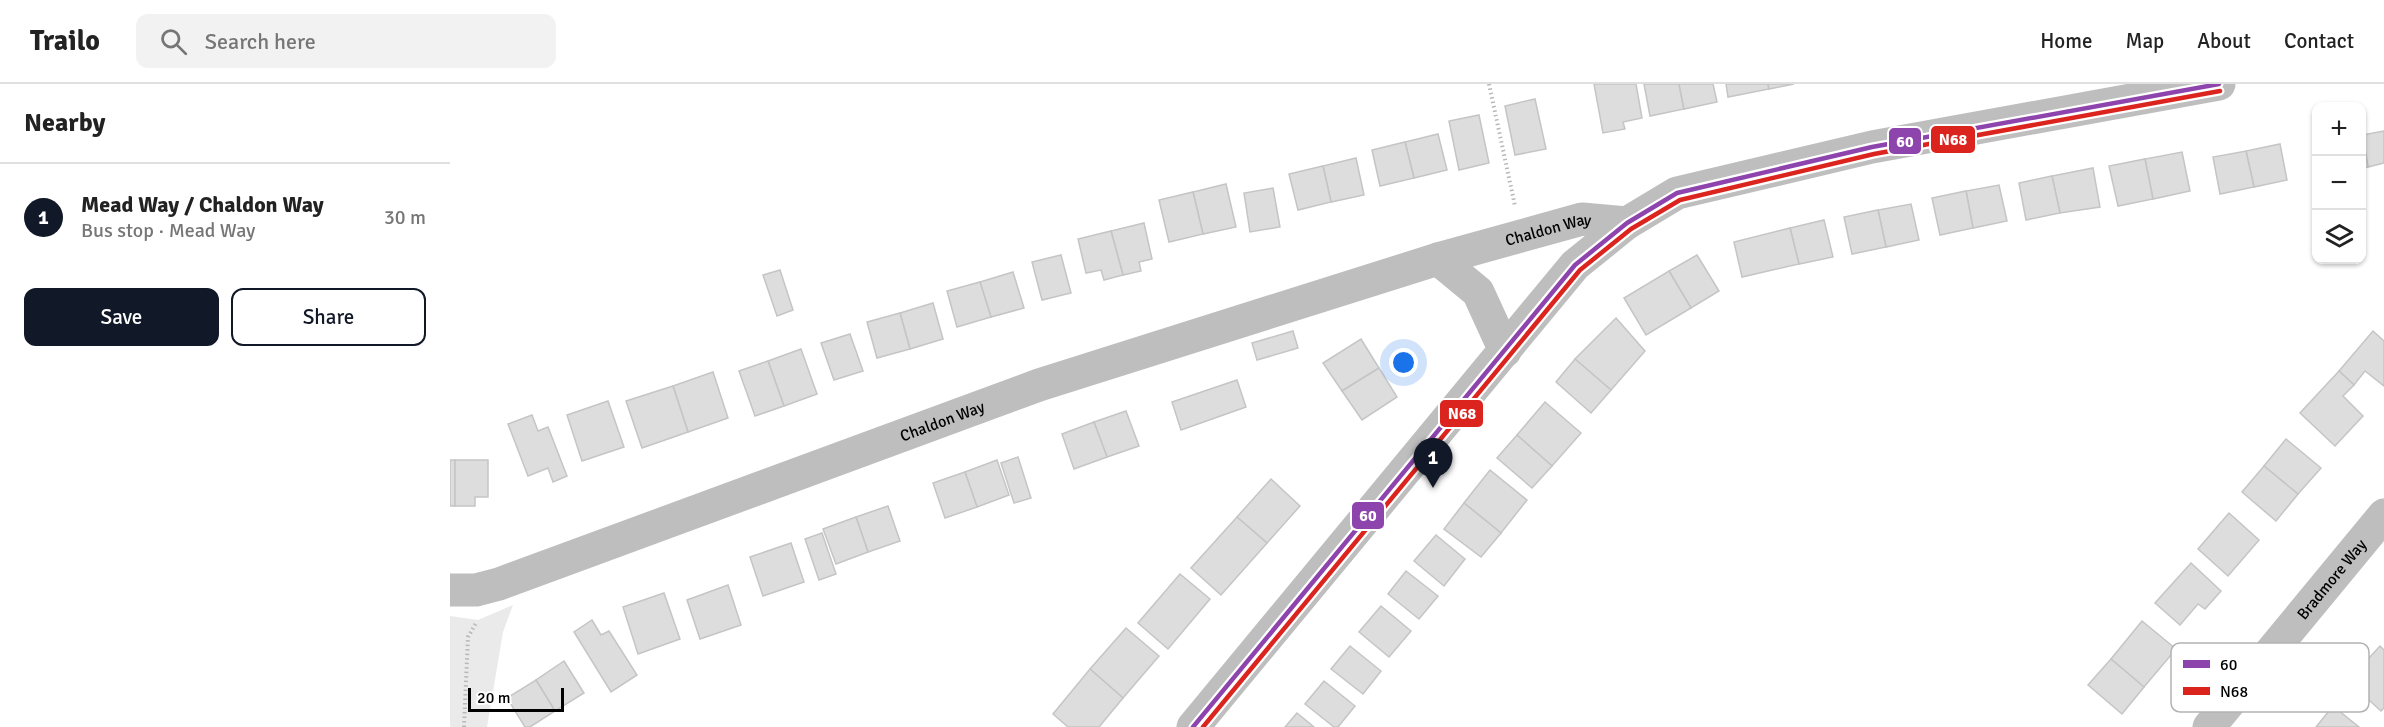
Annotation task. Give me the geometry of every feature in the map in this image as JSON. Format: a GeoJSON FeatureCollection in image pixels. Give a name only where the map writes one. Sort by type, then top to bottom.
{"type":"FeatureCollection","features":[{"type":"Feature","properties":{"kind":"street"},"geometry":{"type":"LineString","coordinates":[[1193,727],[1575,265],[1627,223],[1677,192],[1872,147],[2219,84]]}},
{"type":"Feature","properties":{"kind":"street","name":"Chaldon Way"},"geometry":{"type":"LineString","coordinates":[[463,590],[1039,385],[1438,259],[1582,219],[1627,223]]}},
{"type":"Feature","properties":{"kind":"street"},"geometry":{"type":"LineString","coordinates":[[1438,259],[1478,292],[1505,351]]}},
{"type":"Feature","properties":{"kind":"street","name":"Bradmore Way"},"geometry":{"type":"LineString","coordinates":[[2278,643],[2384,515]]}},
{"type":"Feature","properties":{"kind":"street","name":"Bradmore Way"},"geometry":{"type":"LineString","coordinates":[[2209,727],[2221,712]]}},
{"type":"Feature","properties":{"kind":"path"},"geometry":{"type":"LineString","coordinates":[[1489,84],[1521,236]]}},
{"type":"Feature","properties":{"kind":"path"},"geometry":{"type":"LineString","coordinates":[[463,590],[478,620],[468,637],[464,727]]}},
{"type":"Feature","properties":{"kind":"shaded area"},"geometry":{"type":"Polygon","coordinates":[[[513,605],[503,632],[487,727],[450,727],[450,616],[478,620],[513,605]]]}},
{"type":"Feature","properties":{"kind":"building"},"geometry":{"type":"Polygon","coordinates":[[[1594,84],[1636,84],[1642,118],[1623,122],[1625,129],[1603,133],[1594,84]]]}},
{"type":"Feature","properties":{"kind":"building"},"geometry":{"type":"Polygon","coordinates":[[[1644,84],[1679,84],[1684,109],[1650,116],[1644,84]]]}},
{"type":"Feature","properties":{"kind":"building"},"geometry":{"type":"Polygon","coordinates":[[[1679,84],[1713,84],[1717,102],[1684,109],[1679,84]]]}},
{"type":"Feature","properties":{"kind":"building"},"geometry":{"type":"Polygon","coordinates":[[[1726,84],[1768,84],[1769,89],[1728,97],[1726,84]]]}},
{"type":"Feature","properties":{"kind":"building"},"geometry":{"type":"Polygon","coordinates":[[[1768,84],[1794,84],[1769,89],[1768,84]]]}},
{"type":"Feature","properties":{"kind":"building"},"geometry":{"type":"Polygon","coordinates":[[[1535,99],[1546,149],[1515,155],[1505,106],[1535,99]]]}},
{"type":"Feature","properties":{"kind":"building"},"geometry":{"type":"Polygon","coordinates":[[[1479,115],[1489,163],[1459,170],[1449,121],[1479,115]]]}},
{"type":"Feature","properties":{"kind":"building"},"geometry":{"type":"Polygon","coordinates":[[[2384,131],[2384,163],[2368,167],[2366,134],[2384,131]]]}},
{"type":"Feature","properties":{"kind":"building"},"geometry":{"type":"Polygon","coordinates":[[[1438,134],[1447,170],[1414,178],[1405,142],[1438,134]]]}},
{"type":"Feature","properties":{"kind":"building"},"geometry":{"type":"Polygon","coordinates":[[[1405,142],[1414,178],[1380,186],[1372,150],[1405,142]]]}},
{"type":"Feature","properties":{"kind":"building"},"geometry":{"type":"Polygon","coordinates":[[[2280,144],[2287,180],[2254,187],[2246,151],[2280,144]]]}},
{"type":"Feature","properties":{"kind":"building"},"geometry":{"type":"Polygon","coordinates":[[[2246,151],[2254,187],[2220,194],[2213,157],[2246,151]]]}},
{"type":"Feature","properties":{"kind":"building"},"geometry":{"type":"Polygon","coordinates":[[[2182,152],[2190,191],[2153,199],[2145,159],[2182,152]]]}},
{"type":"Feature","properties":{"kind":"building"},"geometry":{"type":"Polygon","coordinates":[[[1356,158],[1364,195],[1331,202],[1323,166],[1356,158]]]}},
{"type":"Feature","properties":{"kind":"building"},"geometry":{"type":"Polygon","coordinates":[[[2145,159],[2153,199],[2118,206],[2109,166],[2145,159]]]}},
{"type":"Feature","properties":{"kind":"building"},"geometry":{"type":"Polygon","coordinates":[[[1323,166],[1331,202],[1298,210],[1289,174],[1323,166]]]}},
{"type":"Feature","properties":{"kind":"building"},"geometry":{"type":"Polygon","coordinates":[[[2093,168],[2100,207],[2060,213],[2052,176],[2093,168]]]}},
{"type":"Feature","properties":{"kind":"building"},"geometry":{"type":"Polygon","coordinates":[[[2052,176],[2060,213],[2026,220],[2019,183],[2052,176]]]}},
{"type":"Feature","properties":{"kind":"building"},"geometry":{"type":"Polygon","coordinates":[[[1226,184],[1236,227],[1203,234],[1193,192],[1226,184]]]}},
{"type":"Feature","properties":{"kind":"building"},"geometry":{"type":"Polygon","coordinates":[[[1999,185],[2007,221],[1973,228],[1966,191],[1999,185]]]}},
{"type":"Feature","properties":{"kind":"building"},"geometry":{"type":"Polygon","coordinates":[[[1273,188],[1280,227],[1250,232],[1244,193],[1273,188]]]}},
{"type":"Feature","properties":{"kind":"building"},"geometry":{"type":"Polygon","coordinates":[[[1966,191],[1973,228],[1940,235],[1932,198],[1966,191]]]}},
{"type":"Feature","properties":{"kind":"building"},"geometry":{"type":"Polygon","coordinates":[[[1193,192],[1203,234],[1169,242],[1159,200],[1193,192]]]}},
{"type":"Feature","properties":{"kind":"building"},"geometry":{"type":"Polygon","coordinates":[[[1911,204],[1919,240],[1886,247],[1878,210],[1911,204]]]}},
{"type":"Feature","properties":{"kind":"building"},"geometry":{"type":"Polygon","coordinates":[[[1878,210],[1886,247],[1852,254],[1844,217],[1878,210]]]}},
{"type":"Feature","properties":{"kind":"building"},"geometry":{"type":"Polygon","coordinates":[[[1824,220],[1833,257],[1799,264],[1790,228],[1824,220]]]}},
{"type":"Feature","properties":{"kind":"building"},"geometry":{"type":"Polygon","coordinates":[[[1144,223],[1152,259],[1139,262],[1141,271],[1123,275],[1111,231],[1144,223]]]}},
{"type":"Feature","properties":{"kind":"building"},"geometry":{"type":"Polygon","coordinates":[[[1790,228],[1799,264],[1742,277],[1734,242],[1790,228]]]}},
{"type":"Feature","properties":{"kind":"building"},"geometry":{"type":"Polygon","coordinates":[[[1111,231],[1123,275],[1104,280],[1101,270],[1086,273],[1078,239],[1111,231]]]}},
{"type":"Feature","properties":{"kind":"building"},"geometry":{"type":"Polygon","coordinates":[[[1061,255],[1071,293],[1042,300],[1032,262],[1061,255]]]}},
{"type":"Feature","properties":{"kind":"building"},"geometry":{"type":"Polygon","coordinates":[[[1697,255],[1719,291],[1691,308],[1669,271],[1697,255]]]}},
{"type":"Feature","properties":{"kind":"building"},"geometry":{"type":"Polygon","coordinates":[[[780,270],[793,310],[777,316],[763,275],[780,270]]]}},
{"type":"Feature","properties":{"kind":"building"},"geometry":{"type":"Polygon","coordinates":[[[1669,271],[1691,308],[1646,335],[1624,298],[1669,271]]]}},
{"type":"Feature","properties":{"kind":"building"},"geometry":{"type":"Polygon","coordinates":[[[1013,272],[1024,308],[991,317],[980,282],[1013,272]]]}},
{"type":"Feature","properties":{"kind":"building"},"geometry":{"type":"Polygon","coordinates":[[[980,282],[991,317],[957,327],[947,291],[980,282]]]}},
{"type":"Feature","properties":{"kind":"building"},"geometry":{"type":"Polygon","coordinates":[[[933,303],[943,339],[910,349],[900,313],[933,303]]]}},
{"type":"Feature","properties":{"kind":"building"},"geometry":{"type":"Polygon","coordinates":[[[900,313],[910,349],[877,358],[867,322],[900,313]]]}},
{"type":"Feature","properties":{"kind":"building"},"geometry":{"type":"Polygon","coordinates":[[[1616,318],[1645,351],[1611,390],[1575,359],[1616,318]]]}},
{"type":"Feature","properties":{"kind":"building"},"geometry":{"type":"Polygon","coordinates":[[[1293,331],[1298,348],[1257,360],[1252,343],[1293,331]]]}},
{"type":"Feature","properties":{"kind":"building"},"geometry":{"type":"Polygon","coordinates":[[[2373,331],[2384,341],[2384,386],[2365,371],[2354,385],[2339,371],[2373,331]]]}},
{"type":"Feature","properties":{"kind":"building"},"geometry":{"type":"Polygon","coordinates":[[[850,334],[863,371],[834,380],[821,343],[850,334]]]}},
{"type":"Feature","properties":{"kind":"building"},"geometry":{"type":"Polygon","coordinates":[[[1361,339],[1379,368],[1342,391],[1323,363],[1361,339]]]}},
{"type":"Feature","properties":{"kind":"building"},"geometry":{"type":"Polygon","coordinates":[[[801,349],[817,394],[784,406],[768,361],[801,349]]]}},
{"type":"Feature","properties":{"kind":"building"},"geometry":{"type":"Polygon","coordinates":[[[1575,359],[1611,390],[1591,413],[1556,382],[1575,359]]]}},
{"type":"Feature","properties":{"kind":"building"},"geometry":{"type":"Polygon","coordinates":[[[768,361],[784,406],[755,416],[739,371],[768,361]]]}},
{"type":"Feature","properties":{"kind":"building"},"geometry":{"type":"Polygon","coordinates":[[[1379,368],[1397,397],[1362,420],[1342,391],[1379,368]]]}},
{"type":"Feature","properties":{"kind":"building"},"geometry":{"type":"Polygon","coordinates":[[[2339,371],[2354,385],[2343,396],[2363,416],[2335,446],[2300,413],[2339,371]]]}},
{"type":"Feature","properties":{"kind":"building"},"geometry":{"type":"Polygon","coordinates":[[[713,372],[728,418],[688,432],[673,386],[713,372]]]}},
{"type":"Feature","properties":{"kind":"building"},"geometry":{"type":"Polygon","coordinates":[[[1237,380],[1246,407],[1181,430],[1172,402],[1237,380]]]}},
{"type":"Feature","properties":{"kind":"building"},"geometry":{"type":"Polygon","coordinates":[[[673,386],[688,432],[642,448],[626,401],[673,386]]]}},
{"type":"Feature","properties":{"kind":"building"},"geometry":{"type":"Polygon","coordinates":[[[608,401],[624,447],[582,461],[567,415],[608,401]]]}},
{"type":"Feature","properties":{"kind":"building"},"geometry":{"type":"Polygon","coordinates":[[[1545,402],[1581,433],[1552,466],[1517,435],[1545,402]]]}},
{"type":"Feature","properties":{"kind":"building"},"geometry":{"type":"Polygon","coordinates":[[[1126,411],[1139,446],[1107,457],[1094,422],[1126,411]]]}},
{"type":"Feature","properties":{"kind":"building"},"geometry":{"type":"Polygon","coordinates":[[[532,415],[538,431],[548,427],[567,476],[553,482],[548,468],[528,476],[508,424],[532,415]]]}},
{"type":"Feature","properties":{"kind":"building"},"geometry":{"type":"Polygon","coordinates":[[[1094,422],[1107,457],[1074,469],[1062,434],[1094,422]]]}},
{"type":"Feature","properties":{"kind":"building"},"geometry":{"type":"Polygon","coordinates":[[[1517,435],[1552,466],[1532,488],[1497,458],[1517,435]]]}},
{"type":"Feature","properties":{"kind":"building"},"geometry":{"type":"Polygon","coordinates":[[[2286,439],[2321,468],[2298,494],[2264,466],[2286,439]]]}},
{"type":"Feature","properties":{"kind":"building"},"geometry":{"type":"Polygon","coordinates":[[[1018,457],[1031,498],[1014,503],[1001,463],[1018,457]]]}},
{"type":"Feature","properties":{"kind":"building"},"geometry":{"type":"Polygon","coordinates":[[[450,460],[455,460],[455,506],[450,506],[450,460]]]}},
{"type":"Feature","properties":{"kind":"building"},"geometry":{"type":"Polygon","coordinates":[[[455,460],[488,460],[488,497],[475,497],[475,506],[455,506],[455,460]]]}},
{"type":"Feature","properties":{"kind":"building"},"geometry":{"type":"Polygon","coordinates":[[[997,460],[1009,495],[977,507],[965,472],[997,460]]]}},
{"type":"Feature","properties":{"kind":"building"},"geometry":{"type":"Polygon","coordinates":[[[2264,466],[2298,494],[2276,521],[2242,492],[2264,466]]]}},
{"type":"Feature","properties":{"kind":"building"},"geometry":{"type":"Polygon","coordinates":[[[1490,470],[1527,500],[1501,533],[1464,503],[1490,470]]]}},
{"type":"Feature","properties":{"kind":"building"},"geometry":{"type":"Polygon","coordinates":[[[965,472],[977,507],[945,518],[933,483],[965,472]]]}},
{"type":"Feature","properties":{"kind":"building"},"geometry":{"type":"Polygon","coordinates":[[[1271,479],[1300,506],[1267,543],[1237,517],[1271,479]]]}},
{"type":"Feature","properties":{"kind":"building"},"geometry":{"type":"Polygon","coordinates":[[[1464,503],[1501,533],[1481,557],[1444,529],[1464,503]]]}},
{"type":"Feature","properties":{"kind":"building"},"geometry":{"type":"Polygon","coordinates":[[[888,506],[900,541],[868,552],[856,517],[888,506]]]}},
{"type":"Feature","properties":{"kind":"building"},"geometry":{"type":"Polygon","coordinates":[[[2229,513],[2259,540],[2228,576],[2198,549],[2229,513]]]}},
{"type":"Feature","properties":{"kind":"building"},"geometry":{"type":"Polygon","coordinates":[[[856,517],[868,552],[836,564],[823,529],[856,517]]]}},
{"type":"Feature","properties":{"kind":"building"},"geometry":{"type":"Polygon","coordinates":[[[1237,517],[1267,543],[1221,595],[1191,568],[1237,517]]]}},
{"type":"Feature","properties":{"kind":"building"},"geometry":{"type":"Polygon","coordinates":[[[822,533],[836,574],[819,580],[805,539],[822,533]]]}},
{"type":"Feature","properties":{"kind":"building"},"geometry":{"type":"Polygon","coordinates":[[[1436,535],[1465,559],[1444,586],[1414,561],[1436,535]]]}},
{"type":"Feature","properties":{"kind":"building"},"geometry":{"type":"Polygon","coordinates":[[[791,543],[804,582],[763,596],[750,557],[791,543]]]}},
{"type":"Feature","properties":{"kind":"building"},"geometry":{"type":"Polygon","coordinates":[[[2191,563],[2221,591],[2205,609],[2198,604],[2180,625],[2155,603],[2191,563]]]}},
{"type":"Feature","properties":{"kind":"building"},"geometry":{"type":"Polygon","coordinates":[[[1406,571],[1438,596],[1419,619],[1388,594],[1406,571]]]}},
{"type":"Feature","properties":{"kind":"building"},"geometry":{"type":"Polygon","coordinates":[[[1180,574],[1210,599],[1168,649],[1138,623],[1180,574]]]}},
{"type":"Feature","properties":{"kind":"building"},"geometry":{"type":"Polygon","coordinates":[[[728,585],[741,625],[700,639],[687,600],[728,585]]]}},
{"type":"Feature","properties":{"kind":"building"},"geometry":{"type":"Polygon","coordinates":[[[664,593],[680,639],[638,654],[623,607],[664,593]]]}},
{"type":"Feature","properties":{"kind":"building"},"geometry":{"type":"Polygon","coordinates":[[[1381,606],[1411,631],[1389,657],[1359,632],[1381,606]]]}},
{"type":"Feature","properties":{"kind":"building"},"geometry":{"type":"Polygon","coordinates":[[[592,620],[601,635],[609,631],[637,675],[611,692],[574,632],[592,620]]]}},
{"type":"Feature","properties":{"kind":"building"},"geometry":{"type":"Polygon","coordinates":[[[2142,621],[2171,645],[2171,655],[2144,687],[2111,659],[2142,621]]]}},
{"type":"Feature","properties":{"kind":"building"},"geometry":{"type":"Polygon","coordinates":[[[1126,628],[1159,656],[1123,698],[1090,669],[1126,628]]]}},
{"type":"Feature","properties":{"kind":"building"},"geometry":{"type":"Polygon","coordinates":[[[1350,646],[1381,671],[1363,694],[1331,669],[1350,646]]]}},
{"type":"Feature","properties":{"kind":"building"},"geometry":{"type":"Polygon","coordinates":[[[2380,646],[2384,650],[2384,708],[2381,711],[2369,700],[2369,658],[2380,646]]]}},
{"type":"Feature","properties":{"kind":"building"},"geometry":{"type":"Polygon","coordinates":[[[2111,659],[2144,687],[2122,714],[2088,685],[2111,659]]]}},
{"type":"Feature","properties":{"kind":"building"},"geometry":{"type":"Polygon","coordinates":[[[564,661],[584,693],[555,711],[536,680],[564,661]]]}},
{"type":"Feature","properties":{"kind":"building"},"geometry":{"type":"Polygon","coordinates":[[[1090,669],[1123,698],[1099,727],[1068,727],[1053,714],[1090,669]]]}},
{"type":"Feature","properties":{"kind":"building"},"geometry":{"type":"Polygon","coordinates":[[[536,680],[555,711],[530,727],[525,727],[507,698],[536,680]]]}},
{"type":"Feature","properties":{"kind":"building"},"geometry":{"type":"Polygon","coordinates":[[[1324,681],[1355,706],[1338,727],[1334,727],[1305,704],[1324,681]]]}},
{"type":"Feature","properties":{"kind":"building"},"geometry":{"type":"Polygon","coordinates":[[[2328,712],[2340,712],[2359,727],[2316,727],[2328,712]]]}},
{"type":"Feature","properties":{"kind":"building"},"geometry":{"type":"Polygon","coordinates":[[[1297,713],[1314,727],[1285,727],[1297,713]]]}},
{"type":"Feature","properties":{"kind":"transit line","name":"60"},"geometry":{"type":"LineString","coordinates":[[1193,727],[1575,265],[1627,223],[1677,193],[1872,147],[2219,84]]}},
{"type":"Feature","properties":{"kind":"transit line","name":"N68"},"geometry":{"type":"LineString","coordinates":[[1203,727],[1580,270],[1631,229],[1680,200],[1874,154],[2220,91]]}},
{"type":"Feature","properties":{"kind":"place","name":"Mead Way / Chaldon Way"},"geometry":{"type":"Point","coordinates":[1433,488]}}]}
